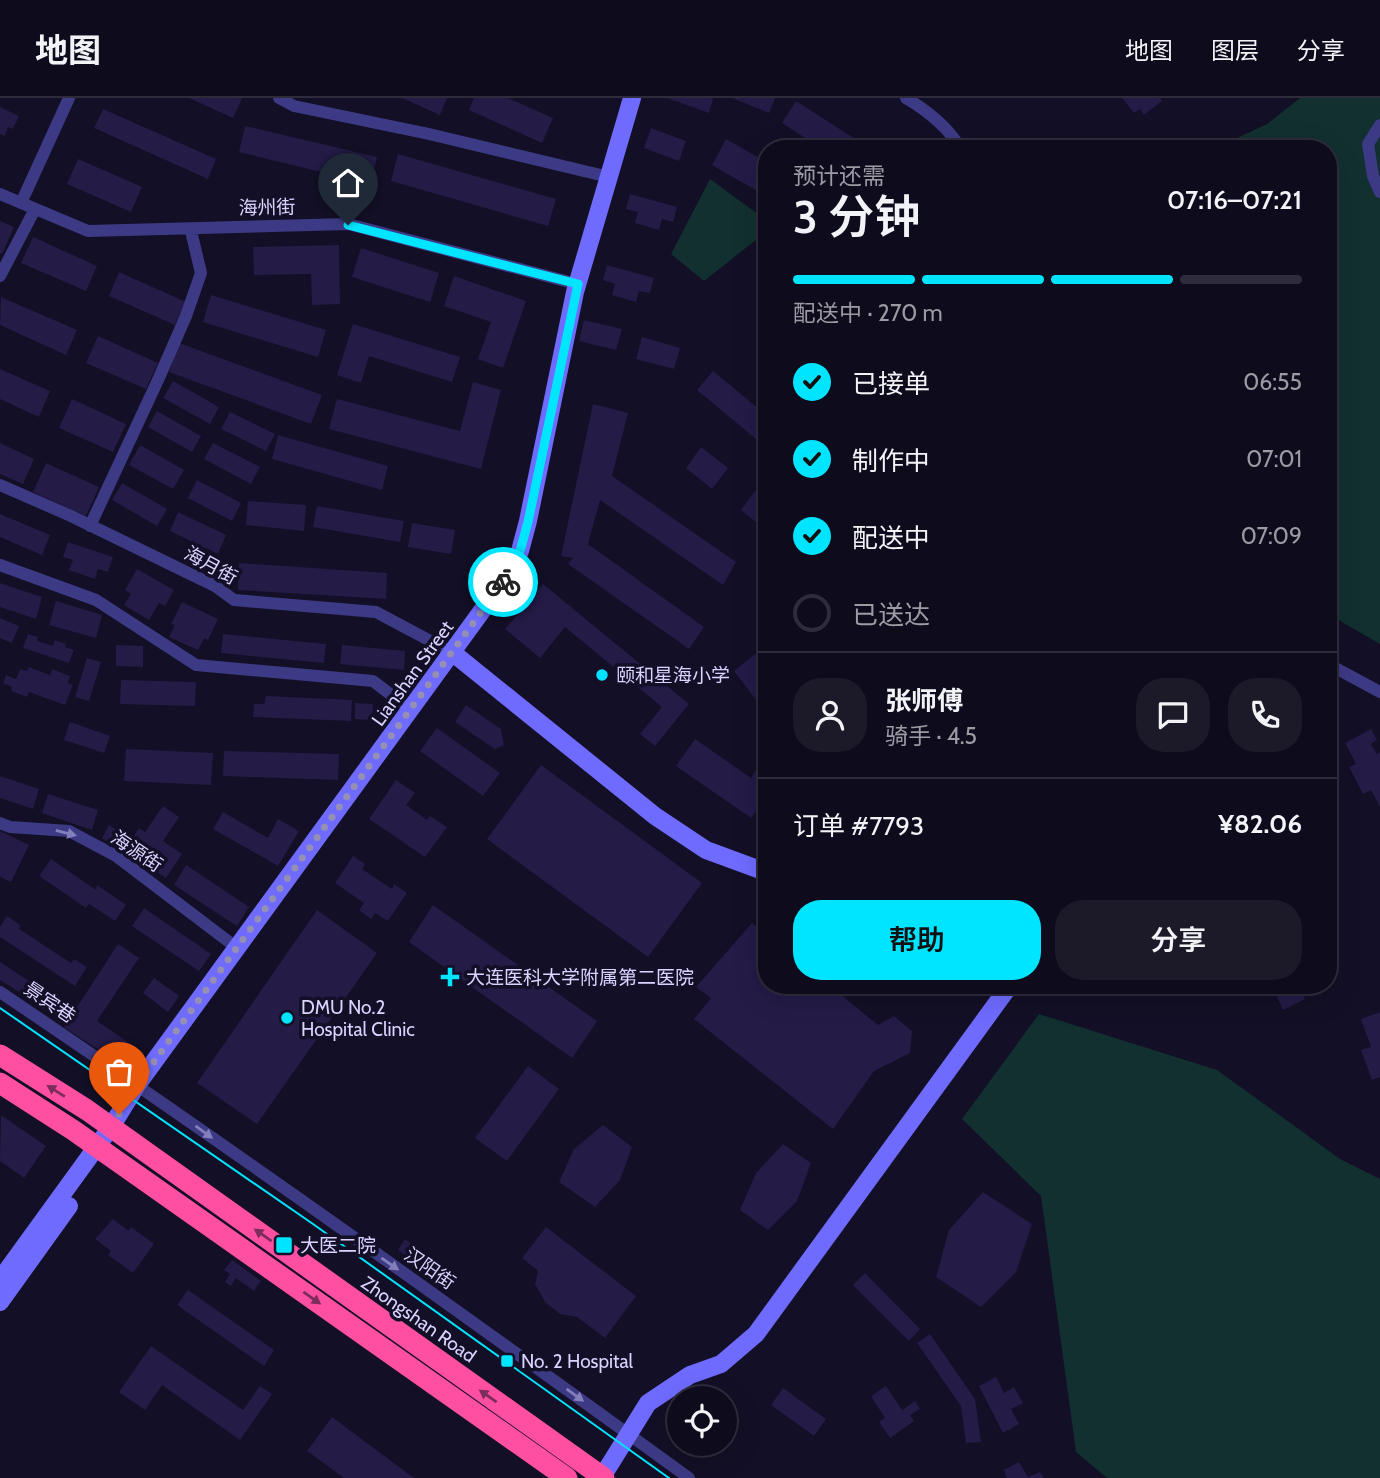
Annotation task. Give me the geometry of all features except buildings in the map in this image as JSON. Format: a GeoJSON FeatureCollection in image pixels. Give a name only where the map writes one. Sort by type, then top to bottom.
{"type":"FeatureCollection","features":[{"type":"Feature","properties":{"kind":"highway","name":"Zhongshan Road"},"geometry":{"type":"LineString","coordinates":[[0,1055],[111,1128],[603,1477]]}},
{"type":"Feature","properties":{"kind":"highway"},"geometry":{"type":"LineString","coordinates":[[0,1083],[102,1149],[567,1478]]}},
{"type":"Feature","properties":{"kind":"street"},"geometry":{"type":"LineString","coordinates":[[21,203],[69,98]]}},
{"type":"Feature","properties":{"kind":"street"},"geometry":{"type":"LineString","coordinates":[[279,98],[294,106],[429,134],[609,177]]}},
{"type":"Feature","properties":{"kind":"street","name":"Lianshan Street"},"geometry":{"type":"LineString","coordinates":[[0,1302],[102,1149],[111,1128],[143,1088],[237,948],[508,575],[520,551],[528,522],[578,284],[632,98]]}},
{"type":"Feature","properties":{"kind":"street"},"geometry":{"type":"LineString","coordinates":[[906,98],[928,111],[956,140]]}},
{"type":"Feature","properties":{"kind":"street"},"geometry":{"type":"LineString","coordinates":[[1380,125],[1368,144],[1373,176],[1380,192]]}},
{"type":"Feature","properties":{"kind":"street","name":"海州街"},"geometry":{"type":"LineString","coordinates":[[0,194],[88,231],[348,225],[578,284]]}},
{"type":"Feature","properties":{"kind":"street"},"geometry":{"type":"LineString","coordinates":[[0,276],[34,209]]}},
{"type":"Feature","properties":{"kind":"street"},"geometry":{"type":"LineString","coordinates":[[90,526],[158,380],[186,316],[201,273],[191,231]]}},
{"type":"Feature","properties":{"kind":"street","name":"海月街"},"geometry":{"type":"LineString","coordinates":[[0,485],[215,586],[234,600],[376,612],[453,653]]}},
{"type":"Feature","properties":{"kind":"street"},"geometry":{"type":"LineString","coordinates":[[0,565],[96,600],[196,665],[373,681],[411,710]]}},
{"type":"Feature","properties":{"kind":"street"},"geometry":{"type":"LineString","coordinates":[[453,653],[655,816],[706,850],[758,869]]}},
{"type":"Feature","properties":{"kind":"street"},"geometry":{"type":"LineString","coordinates":[[1337,669],[1380,692]]}},
{"type":"Feature","properties":{"kind":"street","name":"海源街"},"geometry":{"type":"LineString","coordinates":[[0,823],[10,827],[69,831],[116,856],[237,948]]}},
{"type":"Feature","properties":{"kind":"street","name":"景宾巷"},"geometry":{"type":"LineString","coordinates":[[0,992],[143,1088]]}},
{"type":"Feature","properties":{"kind":"street"},"geometry":{"type":"LineString","coordinates":[[603,1477],[648,1403],[690,1375],[721,1364],[756,1334],[1003,994]]}},
{"type":"Feature","properties":{"kind":"street","name":"汉阳街"},"geometry":{"type":"LineString","coordinates":[[143,1088],[689,1478]]}},
{"type":"Feature","properties":{"kind":"street","name":"Lianshan Street"},"geometry":{"type":"LineString","coordinates":[[0,1280],[102,1149]]}},
{"type":"Feature","properties":{"kind":"green space"},"geometry":{"type":"Polygon","coordinates":[[[1300,98],[1380,98],[1380,644],[1337,619],[1337,140],[1233,140],[1267,124],[1300,98]]]}},
{"type":"Feature","properties":{"kind":"green space"},"geometry":{"type":"Polygon","coordinates":[[[710,179],[758,214],[758,238],[704,281],[671,254],[710,179]]]}},
{"type":"Feature","properties":{"kind":"green space"},"geometry":{"type":"Polygon","coordinates":[[[1039,1014],[1217,1070],[1340,1159],[1380,1179],[1380,1478],[1107,1478],[1076,1452],[1041,1196],[962,1119],[1039,1014]]]}},
{"type":"Feature","properties":{"kind":"tram line"},"geometry":{"type":"LineString","coordinates":[[0,1008],[313,1224],[669,1478]]}},
{"type":"Feature","properties":{"kind":"way so far"},"geometry":{"type":"LineString","coordinates":[[119,1114],[137,1085],[503,582]]}},
{"type":"Feature","properties":{"kind":"place","name":"颐和星海小学"},"geometry":{"type":"Point","coordinates":[602,675]}},
{"type":"Feature","properties":{"kind":"place","name":"大连医科大学附属第二医院"},"geometry":{"type":"Point","coordinates":[450,977]}},
{"type":"Feature","properties":{"kind":"place","name":"DMU No.2 Hospital Clinic"},"geometry":{"type":"Point","coordinates":[287,1018]}},
{"type":"Feature","properties":{"kind":"place","name":"大医二院"},"geometry":{"type":"Point","coordinates":[284,1245]}},
{"type":"Feature","properties":{"kind":"place","name":"No. 2 Hospital"},"geometry":{"type":"Point","coordinates":[507,1361]}},
{"type":"Feature","properties":{"kind":"route"},"geometry":{"type":"LineString","coordinates":[[348,225],[578,284],[528,522],[520,551],[503,582]]}}]}
